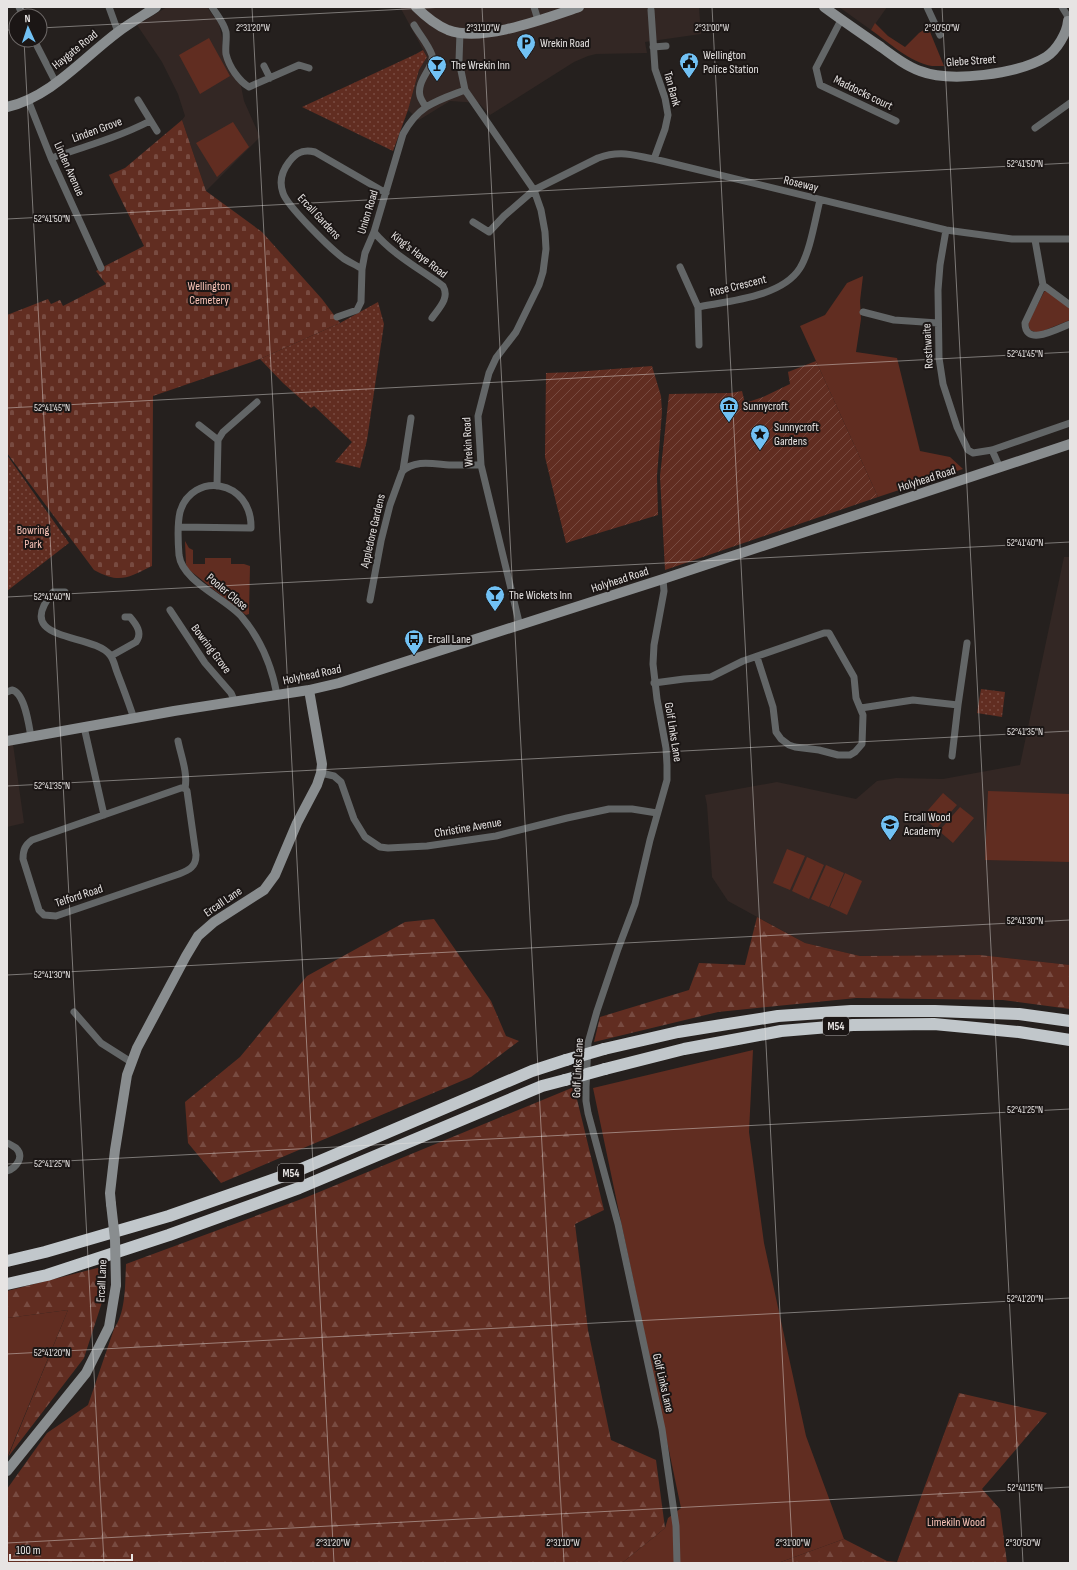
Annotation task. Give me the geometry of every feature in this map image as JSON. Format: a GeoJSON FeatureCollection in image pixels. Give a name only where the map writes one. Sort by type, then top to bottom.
{"type":"FeatureCollection","features":[{"type":"Feature","properties":{"kind":"highway","name":"M54"},"geometry":{"type":"LineString","coordinates":[[7,1261],[45,1252],[169,1216],[292,1173],[532,1071],[604,1049],[678,1032],[778,1016],[851,1011],[1018,1014],[1070,1021]]}},
{"type":"Feature","properties":{"kind":"highway","name":"M54"},"geometry":{"type":"LineString","coordinates":[[7,1284],[47,1275],[161,1238],[299,1188],[542,1086],[684,1050],[781,1031],[853,1025],[934,1024],[1019,1032],[1070,1040]]}},
{"type":"Feature","properties":{"kind":"street"},"geometry":{"type":"LineString","coordinates":[[109,7],[118,32]]}},
{"type":"Feature","properties":{"kind":"street","name":"Haygate Road"},"geometry":{"type":"LineString","coordinates":[[7,107],[40,94],[56,83],[118,32],[156,7]]}},
{"type":"Feature","properties":{"kind":"street"},"geometry":{"type":"LineString","coordinates":[[212,7],[223,23],[226,32],[226,54],[232,68],[242,83],[250,87],[299,65],[309,68]]}},
{"type":"Feature","properties":{"kind":"street"},"geometry":{"type":"LineString","coordinates":[[416,7],[433,21],[448,30],[460,32],[495,31],[519,26],[579,7]]}},
{"type":"Feature","properties":{"kind":"street"},"geometry":{"type":"LineString","coordinates":[[534,7],[538,20]]}},
{"type":"Feature","properties":{"kind":"street","name":"Glebe Street"},"geometry":{"type":"LineString","coordinates":[[824,7],[901,61],[919,71],[953,78],[1023,68],[1047,56],[1058,44],[1068,26],[1069,21]]}},
{"type":"Feature","properties":{"kind":"street"},"geometry":{"type":"LineString","coordinates":[[927,7],[940,35]]}},
{"type":"Feature","properties":{"kind":"street"},"geometry":{"type":"LineString","coordinates":[[1062,7],[1069,21]]}},
{"type":"Feature","properties":{"kind":"street","name":"Tan Bank"},"geometry":{"type":"LineString","coordinates":[[651,10],[655,69],[665,98],[668,115],[665,129],[654,159]]}},
{"type":"Feature","properties":{"kind":"street","name":"Maddocks court"},"geometry":{"type":"LineString","coordinates":[[841,20],[816,68],[820,85],[896,121]]}},
{"type":"Feature","properties":{"kind":"street"},"geometry":{"type":"LineString","coordinates":[[414,25],[432,56],[431,64],[424,74],[420,86],[420,96],[426,107]]}},
{"type":"Feature","properties":{"kind":"street","name":"Wrekin Road"},"geometry":{"type":"LineString","coordinates":[[460,32],[459,61],[465,90],[526,176],[534,190],[541,210],[545,232],[546,249],[543,272],[539,285],[516,332],[496,358],[488,373],[478,416],[481,465],[520,626]]}},
{"type":"Feature","properties":{"kind":"street"},"geometry":{"type":"LineString","coordinates":[[653,47],[666,46]]}},
{"type":"Feature","properties":{"kind":"street"},"geometry":{"type":"LineString","coordinates":[[38,48],[56,83]]}},
{"type":"Feature","properties":{"kind":"street"},"geometry":{"type":"LineString","coordinates":[[264,66],[270,78]]}},
{"type":"Feature","properties":{"kind":"street","name":"Union Road"},"geometry":{"type":"LineString","coordinates":[[337,317],[357,310],[361,302],[362,269],[365,253],[374,232],[403,134],[410,122],[419,112],[433,102],[465,90]]}},
{"type":"Feature","properties":{"kind":"street","name":"Linden Avenue"},"geometry":{"type":"LineString","coordinates":[[28,100],[51,158],[101,268]]}},
{"type":"Feature","properties":{"kind":"street"},"geometry":{"type":"LineString","coordinates":[[138,100],[157,131]]}},
{"type":"Feature","properties":{"kind":"street"},"geometry":{"type":"LineString","coordinates":[[1035,128],[1070,103]]}},
{"type":"Feature","properties":{"kind":"street","name":"Linden Grove"},"geometry":{"type":"LineString","coordinates":[[51,158],[102,141],[150,120]]}},
{"type":"Feature","properties":{"kind":"street","name":"Ercall Gardens"},"geometry":{"type":"LineString","coordinates":[[362,269],[344,259],[291,207],[283,194],[281,184],[282,176],[285,168],[293,156],[298,152],[309,150],[386,193]]}},
{"type":"Feature","properties":{"kind":"street","name":"Roseway"},"geometry":{"type":"LineString","coordinates":[[473,222],[489,232],[504,216],[534,190],[609,154],[623,153],[654,159],[946,230],[990,237],[1035,240],[1070,240]]}},
{"type":"Feature","properties":{"kind":"street","name":"Rose Crescent"},"geometry":{"type":"LineString","coordinates":[[698,307],[756,295],[780,286],[791,279],[800,269],[805,257],[820,200]]}},
{"type":"Feature","properties":{"kind":"street","name":"Rosthwaite"},"geometry":{"type":"LineString","coordinates":[[946,230],[940,264],[938,322],[938,358],[943,384],[968,450],[973,453],[992,450]]}},
{"type":"Feature","properties":{"kind":"street","name":"King's Haye Road"},"geometry":{"type":"LineString","coordinates":[[374,232],[391,249],[442,286],[446,291],[445,300],[432,318]]}},
{"type":"Feature","properties":{"kind":"street"},"geometry":{"type":"LineString","coordinates":[[1035,240],[1043,285],[1025,323],[1025,329],[1028,334],[1038,336],[1070,324]]}},
{"type":"Feature","properties":{"kind":"street","name":"Rose Crescent"},"geometry":{"type":"LineString","coordinates":[[680,267],[698,307],[699,345]]}},
{"type":"Feature","properties":{"kind":"street"},"geometry":{"type":"LineString","coordinates":[[1043,285],[1070,304]]}},
{"type":"Feature","properties":{"kind":"street"},"geometry":{"type":"LineString","coordinates":[[863,312],[894,320],[938,322]]}},
{"type":"Feature","properties":{"kind":"street"},"geometry":{"type":"LineString","coordinates":[[179,527],[251,528],[251,519],[244,500],[227,488],[217,486],[218,440],[222,432],[257,402]]}},
{"type":"Feature","properties":{"kind":"street","name":"Appledore Gardens"},"geometry":{"type":"LineString","coordinates":[[370,600],[375,568],[390,505],[398,478],[403,470],[411,418]]}},
{"type":"Feature","properties":{"kind":"street"},"geometry":{"type":"LineString","coordinates":[[1000,468],[992,450],[1070,423]]}},
{"type":"Feature","properties":{"kind":"street"},"geometry":{"type":"LineString","coordinates":[[199,425],[218,440]]}},
{"type":"Feature","properties":{"kind":"street","name":"Holyhead Road"},"geometry":{"type":"LineString","coordinates":[[7,741],[309,690],[338,683],[520,626],[1070,444]]}},
{"type":"Feature","properties":{"kind":"street"},"geometry":{"type":"LineString","coordinates":[[403,470],[411,466],[429,463],[481,465]]}},
{"type":"Feature","properties":{"kind":"street","name":"Pooler Close"},"geometry":{"type":"LineString","coordinates":[[217,486],[208,486],[197,491],[187,499],[180,511],[179,556],[183,565],[190,574],[239,614],[246,622],[261,646],[274,678],[277,695]]}},
{"type":"Feature","properties":{"kind":"street","name":"Golf Links Lane"},"geometry":{"type":"LineString","coordinates":[[663,579],[664,591],[653,649],[654,683],[666,748],[666,786],[650,840],[635,904],[611,969],[588,1043],[586,1097],[588,1113],[618,1224],[662,1429],[676,1526],[677,1563]]}},
{"type":"Feature","properties":{"kind":"street"},"geometry":{"type":"LineString","coordinates":[[65,592],[53,592],[42,608],[41,614],[46,626],[52,631],[63,636],[100,647],[111,656],[127,696],[134,719]]}},
{"type":"Feature","properties":{"kind":"street","name":"Bowring Grove"},"geometry":{"type":"LineString","coordinates":[[170,610],[205,663],[231,693],[235,702]]}},
{"type":"Feature","properties":{"kind":"street"},"geometry":{"type":"LineString","coordinates":[[111,656],[139,639],[137,626],[130,617],[124,617]]}},
{"type":"Feature","properties":{"kind":"street"},"geometry":{"type":"LineString","coordinates":[[654,683],[711,677],[722,673],[734,665],[824,633],[829,633],[854,677],[856,698],[863,715],[864,738],[862,744],[855,752],[850,755],[838,755],[789,745],[784,742],[776,732],[773,707],[757,657]]}},
{"type":"Feature","properties":{"kind":"street"},"geometry":{"type":"LineString","coordinates":[[952,756],[967,643]]}},
{"type":"Feature","properties":{"kind":"street"},"geometry":{"type":"LineString","coordinates":[[7,692],[12,690],[17,693],[26,710],[31,737]]}},
{"type":"Feature","properties":{"kind":"street","name":"Ercall Lane"},"geometry":{"type":"LineString","coordinates":[[7,1470],[86,1373],[109,1328],[116,1285],[115,1239],[110,1193],[126,1075],[137,1048],[198,936],[214,922],[264,890],[274,875],[297,822],[321,774],[322,764],[309,690]]}},
{"type":"Feature","properties":{"kind":"street"},"geometry":{"type":"LineString","coordinates":[[861,708],[913,700],[958,705]]}},
{"type":"Feature","properties":{"kind":"street"},"geometry":{"type":"LineString","coordinates":[[84,727],[104,815]]}},
{"type":"Feature","properties":{"kind":"street","name":"Telford Road"},"geometry":{"type":"LineString","coordinates":[[178,741],[184,768],[186,782],[185,788],[187,791],[196,862],[190,869],[179,874],[56,916],[44,915],[39,910],[23,859],[25,847],[32,840],[181,788],[185,788]]}},
{"type":"Feature","properties":{"kind":"street","name":"Christine Avenue"},"geometry":{"type":"LineString","coordinates":[[321,774],[334,776],[341,782],[354,819],[365,837],[380,847],[388,848],[427,846],[496,836],[609,809],[632,809],[658,813]]}},
{"type":"Feature","properties":{"kind":"street"},"geometry":{"type":"LineString","coordinates":[[74,1012],[101,1043],[131,1062]]}},
{"type":"Feature","properties":{"kind":"street"},"geometry":{"type":"LineString","coordinates":[[7,1143],[16,1148],[19,1157],[19,1162],[16,1167],[7,1171]]}},
{"type":"Feature","properties":{"kind":"shaded area"},"geometry":{"type":"Polygon","coordinates":[[[167,7],[207,7],[219,24],[222,37],[222,50],[230,69],[241,86],[244,101],[260,137],[206,191],[182,120],[185,116],[178,94],[162,62],[137,25],[167,7]]]}},
{"type":"Feature","properties":{"kind":"shaded area"},"geometry":{"type":"Polygon","coordinates":[[[400,7],[699,7],[701,34],[645,42],[647,53],[596,54],[588,56],[574,62],[490,115],[479,103],[450,101],[419,120],[408,110],[419,70],[427,57],[400,7]]]}},
{"type":"Feature","properties":{"kind":"shaded area"},"geometry":{"type":"Polygon","coordinates":[[[839,7],[887,7],[871,30],[839,7]]]}},
{"type":"Feature","properties":{"kind":"shaded area","name":"Ercall Wood Academy"},"geometry":{"type":"Polygon","coordinates":[[[1064,557],[1070,557],[1070,965],[980,955],[860,956],[805,943],[728,901],[712,877],[705,795],[777,782],[856,799],[877,781],[896,778],[943,779],[1020,765],[1064,557]]]}},
{"type":"Feature","properties":{"kind":"shaded area"},"geometry":{"type":"Polygon","coordinates":[[[13,744],[24,823],[7,827],[7,745],[13,744]]]}},
{"type":"Feature","properties":{"kind":"green space"},"geometry":{"type":"Polygon","coordinates":[[[875,23],[888,36],[905,47],[919,33],[928,27],[944,66],[932,66],[916,61],[892,46],[871,30],[875,23]]]}},
{"type":"Feature","properties":{"kind":"green space"},"geometry":{"type":"Polygon","coordinates":[[[209,38],[230,76],[200,94],[179,55],[209,38]]]}},
{"type":"Feature","properties":{"kind":"green space"},"geometry":{"type":"Polygon","coordinates":[[[423,50],[427,57],[419,70],[408,110],[393,151],[302,107],[416,54],[423,50]]]}},
{"type":"Feature","properties":{"kind":"green space","name":"Wellington Cemetery"},"geometry":{"type":"Polygon","coordinates":[[[182,120],[206,191],[262,232],[322,299],[340,323],[260,359],[153,396],[152,566],[136,574],[123,578],[117,578],[94,570],[7,453],[7,315],[48,299],[51,304],[60,300],[63,306],[106,284],[96,271],[144,246],[109,175],[125,168],[182,120]]]}},
{"type":"Feature","properties":{"kind":"green space"},"geometry":{"type":"Polygon","coordinates":[[[233,122],[249,147],[217,177],[196,143],[233,122]]]}},
{"type":"Feature","properties":{"kind":"green space"},"geometry":{"type":"Polygon","coordinates":[[[863,276],[860,301],[861,319],[856,352],[897,358],[920,451],[950,457],[963,469],[878,497],[800,326],[825,315],[847,283],[863,276]]]}},
{"type":"Feature","properties":{"kind":"green space"},"geometry":{"type":"Polygon","coordinates":[[[1045,291],[1050,292],[1070,309],[1070,320],[1038,333],[1030,330],[1028,323],[1045,291]]]}},
{"type":"Feature","properties":{"kind":"green space"},"geometry":{"type":"Polygon","coordinates":[[[378,302],[384,324],[367,440],[360,468],[335,462],[352,442],[314,406],[311,408],[283,383],[260,359],[340,323],[378,302]]]}},
{"type":"Feature","properties":{"kind":"green space","name":"Sunnycroft Gardens"},"geometry":{"type":"Polygon","coordinates":[[[816,361],[878,497],[665,570],[660,476],[669,394],[731,393],[742,391],[745,403],[763,397],[790,384],[788,372],[816,361]]]}},
{"type":"Feature","properties":{"kind":"green space"},"geometry":{"type":"Polygon","coordinates":[[[652,366],[661,396],[662,412],[657,476],[658,515],[566,543],[545,457],[546,373],[652,366]]]}},
{"type":"Feature","properties":{"kind":"green space","name":"Bowring Park"},"geometry":{"type":"Polygon","coordinates":[[[7,455],[69,543],[7,591],[7,455]]]}},
{"type":"Feature","properties":{"kind":"green space"},"geometry":{"type":"Polygon","coordinates":[[[185,541],[189,548],[193,550],[193,564],[205,564],[205,558],[231,558],[231,564],[244,564],[250,566],[249,614],[246,615],[188,569],[186,564],[185,541]]]}},
{"type":"Feature","properties":{"kind":"green space"},"geometry":{"type":"Polygon","coordinates":[[[981,689],[1005,692],[1002,717],[977,713],[981,689]]]}},
{"type":"Feature","properties":{"kind":"green space"},"geometry":{"type":"Polygon","coordinates":[[[988,791],[1070,794],[1070,862],[985,860],[988,791]]]}},
{"type":"Feature","properties":{"kind":"green space"},"geometry":{"type":"Polygon","coordinates":[[[943,793],[957,805],[936,829],[922,817],[943,793]]]}},
{"type":"Feature","properties":{"kind":"green space"},"geometry":{"type":"Polygon","coordinates":[[[960,807],[974,818],[953,843],[939,831],[960,807]]]}},
{"type":"Feature","properties":{"kind":"green space"},"geometry":{"type":"Polygon","coordinates":[[[787,849],[805,856],[790,890],[773,883],[787,849]]]}},
{"type":"Feature","properties":{"kind":"green space"},"geometry":{"type":"Polygon","coordinates":[[[807,857],[824,865],[809,899],[792,891],[807,857]]]}},
{"type":"Feature","properties":{"kind":"green space"},"geometry":{"type":"Polygon","coordinates":[[[826,865],[844,873],[829,907],[811,899],[826,865]]]}},
{"type":"Feature","properties":{"kind":"green space"},"geometry":{"type":"Polygon","coordinates":[[[845,873],[862,881],[847,915],[830,907],[845,873]]]}},
{"type":"Feature","properties":{"kind":"green space"},"geometry":{"type":"Polygon","coordinates":[[[757,917],[805,943],[860,956],[980,955],[1070,965],[1070,1009],[1003,1000],[856,998],[718,1012],[594,1042],[600,1017],[689,990],[699,963],[745,965],[757,917]]]}},
{"type":"Feature","properties":{"kind":"green space"},"geometry":{"type":"Polygon","coordinates":[[[434,919],[491,1001],[506,1036],[519,1041],[471,1077],[221,1183],[188,1143],[185,1102],[240,1057],[307,976],[405,922],[434,919]]]}},
{"type":"Feature","properties":{"kind":"green space"},"geometry":{"type":"Polygon","coordinates":[[[753,1050],[749,1132],[764,1243],[806,1436],[844,1539],[778,1563],[622,1563],[665,1528],[668,1518],[681,1508],[593,1088],[753,1050]]]}},
{"type":"Feature","properties":{"kind":"green space"},"geometry":{"type":"Polygon","coordinates":[[[574,1087],[604,1210],[575,1224],[588,1330],[611,1440],[656,1460],[665,1528],[622,1563],[7,1563],[7,1489],[47,1433],[88,1405],[114,1329],[121,1314],[125,1289],[126,1264],[307,1197],[574,1087]]]}},
{"type":"Feature","properties":{"kind":"green space"},"geometry":{"type":"Polygon","coordinates":[[[101,1267],[104,1296],[84,1358],[8,1457],[68,1310],[7,1318],[7,1291],[101,1267]]]}},
{"type":"Feature","properties":{"kind":"green space"},"geometry":{"type":"Polygon","coordinates":[[[68,1310],[7,1458],[7,1318],[68,1310]]]}},
{"type":"Feature","properties":{"kind":"green space","name":"Limekiln Wood"},"geometry":{"type":"Polygon","coordinates":[[[959,1393],[1047,1413],[982,1489],[1000,1509],[1007,1563],[778,1563],[844,1539],[887,1561],[897,1562],[959,1393]]]}},
{"type":"Feature","properties":{"kind":"place","name":"Wrekin Road"},"geometry":{"type":"Point","coordinates":[526,60]}},
{"type":"Feature","properties":{"kind":"place","name":"Wellington Police Station"},"geometry":{"type":"Point","coordinates":[689,79]}},
{"type":"Feature","properties":{"kind":"place","name":"The Wrekin Inn"},"geometry":{"type":"Point","coordinates":[437,82]}},
{"type":"Feature","properties":{"kind":"place","name":"Sunnycroft"},"geometry":{"type":"Point","coordinates":[729,423]}},
{"type":"Feature","properties":{"kind":"place","name":"Sunnycroft Gardens"},"geometry":{"type":"Point","coordinates":[760,451]}},
{"type":"Feature","properties":{"kind":"place","name":"The Wickets Inn"},"geometry":{"type":"Point","coordinates":[495,612]}},
{"type":"Feature","properties":{"kind":"place","name":"Ercall Lane"},"geometry":{"type":"Point","coordinates":[414,656]}},
{"type":"Feature","properties":{"kind":"place","name":"Ercall Wood Academy"},"geometry":{"type":"Point","coordinates":[890,841]}}]}
